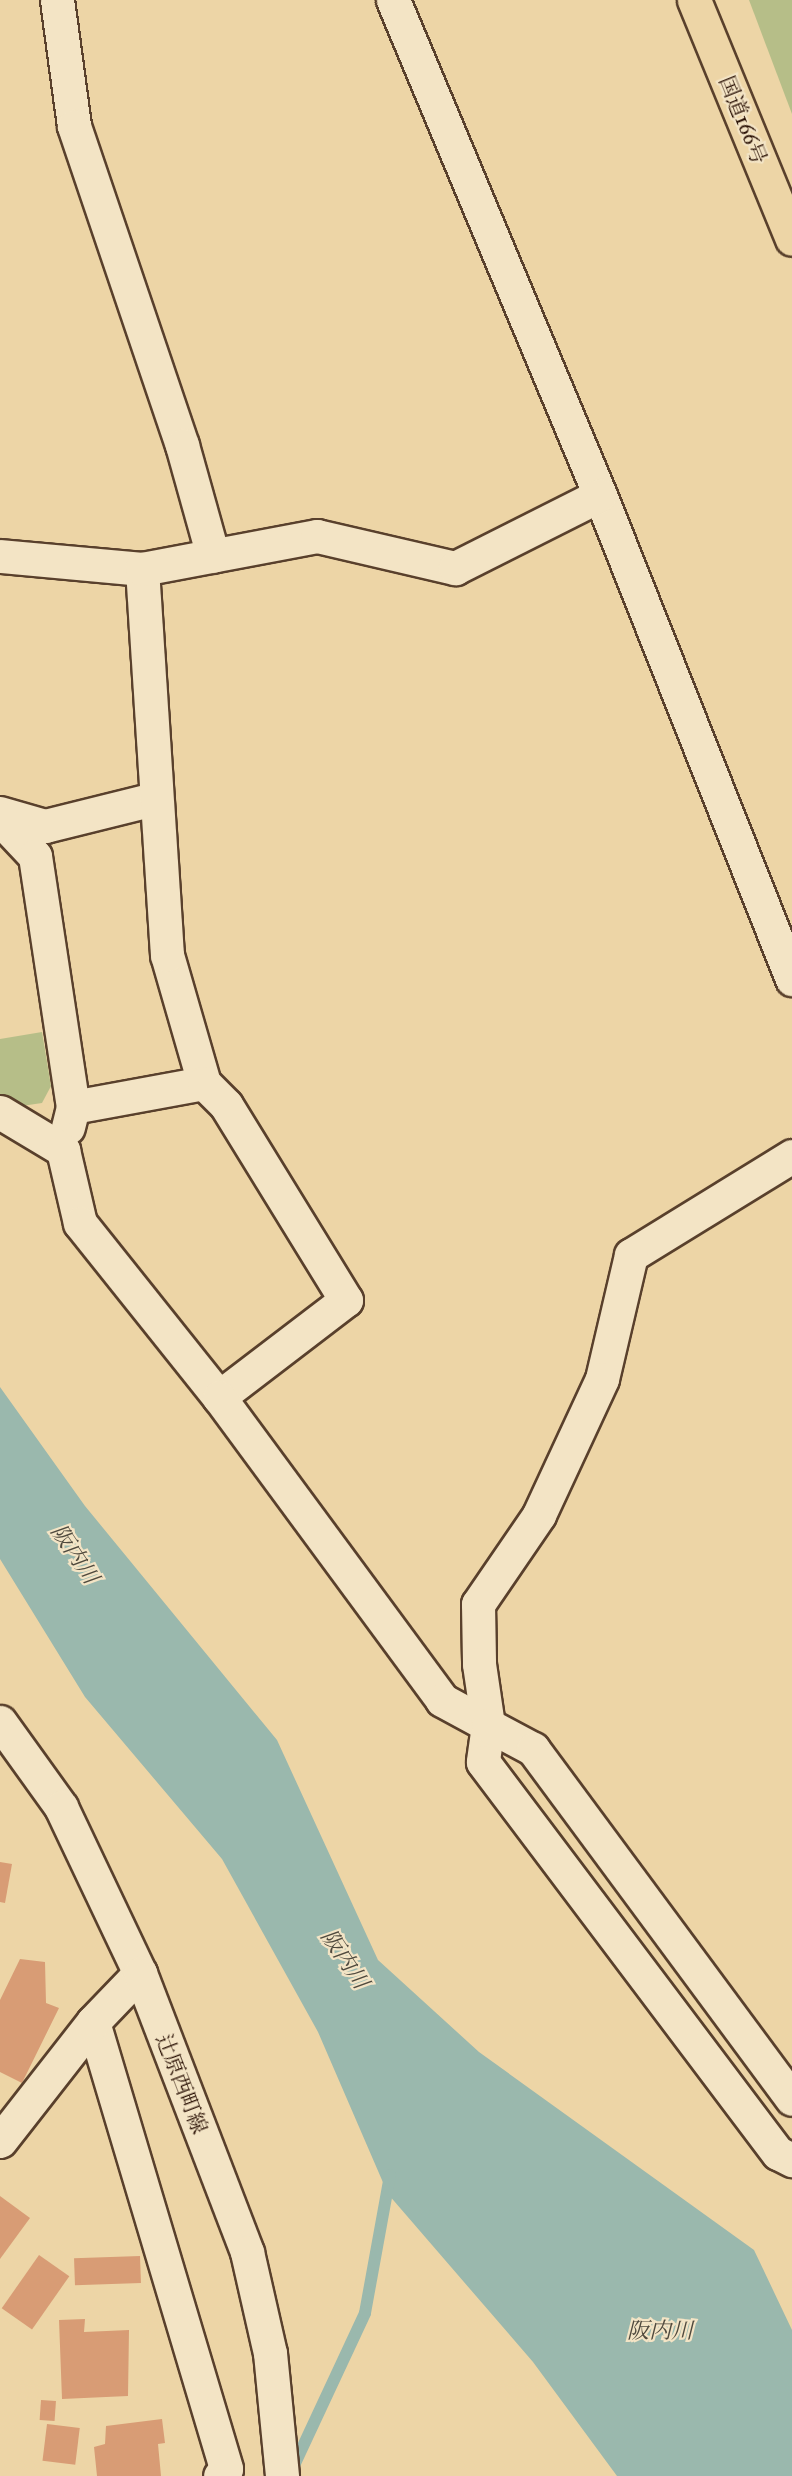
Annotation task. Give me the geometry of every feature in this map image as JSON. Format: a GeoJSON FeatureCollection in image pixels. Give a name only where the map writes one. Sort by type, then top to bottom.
{"type":"FeatureCollection","features":[{"type":"Feature","properties":{"kind":"highway","name":"国道166号"},"geometry":{"type":"LineString","coordinates":[[694,0],[792,239]]}},
{"type":"Feature","properties":{"kind":"street"},"geometry":{"type":"LineString","coordinates":[[57,0],[74,126],[182,445],[213,556]]}},
{"type":"Feature","properties":{"kind":"street"},"geometry":{"type":"LineString","coordinates":[[393,0],[600,495],[792,979]]}},
{"type":"Feature","properties":{"kind":"street"},"geometry":{"type":"LineString","coordinates":[[0,556],[142,569],[317,536],[455,568],[600,495]]}},
{"type":"Feature","properties":{"kind":"street"},"geometry":{"type":"LineString","coordinates":[[142,569],[154,799],[166,955],[204,1083],[226,1105],[346,1300],[219,1397]]}},
{"type":"Feature","properties":{"kind":"street"},"geometry":{"type":"LineString","coordinates":[[0,813],[45,826],[154,799]]}},
{"type":"Feature","properties":{"kind":"street"},"geometry":{"type":"LineString","coordinates":[[0,819],[35,856],[73,1107],[63,1150],[80,1223],[219,1397],[442,1700],[533,1749],[792,2099]]}},
{"type":"Feature","properties":{"kind":"street"},"geometry":{"type":"LineString","coordinates":[[73,1107],[204,1083]]}},
{"type":"Feature","properties":{"kind":"street"},"geometry":{"type":"LineString","coordinates":[[0,1112],[63,1150]]}},
{"type":"Feature","properties":{"kind":"street"},"geometry":{"type":"LineString","coordinates":[[792,1156],[631,1255],[602,1379],[539,1515],[478,1604],[479,1664],[488,1725],[483,1762],[778,2153],[792,2160]]}},
{"type":"Feature","properties":{"kind":"street","name":"辻原西町線"},"geometry":{"type":"LineString","coordinates":[[0,1722],[61,1807],[140,1973],[247,2252],[270,2353],[282,2476]]}},
{"type":"Feature","properties":{"kind":"street"},"geometry":{"type":"LineString","coordinates":[[0,2141],[93,2022],[140,1973]]}},
{"type":"Feature","properties":{"kind":"street"},"geometry":{"type":"LineString","coordinates":[[93,2022],[226,2469],[220,2476]]}},
{"type":"Feature","properties":{"kind":"green space"},"geometry":{"type":"Polygon","coordinates":[[[749,0],[792,0],[792,114],[749,0]]]}},
{"type":"Feature","properties":{"kind":"green space"},"geometry":{"type":"Polygon","coordinates":[[[42,1032],[51,1086],[42,1103],[8,1108],[0,1099],[0,1039],[42,1032]]]}},
{"type":"Feature","properties":{"kind":"water","name":"阪内川"},"geometry":{"type":"Polygon","coordinates":[[[0,1387],[85,1506],[277,1740],[378,1960],[479,2052],[754,2250],[792,2330],[792,2476],[617,2476],[533,2362],[388,2194],[318,2032],[222,1859],[85,1697],[0,1559],[0,1387]]]}},
{"type":"Feature","properties":{"kind":"building"},"geometry":{"type":"Polygon","coordinates":[[[0,1862],[12,1864],[5,1903],[0,1902],[0,1862]]]}},
{"type":"Feature","properties":{"kind":"building"},"geometry":{"type":"Polygon","coordinates":[[[20,1959],[45,1962],[46,2003],[59,2008],[22,2083],[0,2072],[0,2000],[20,1959]]]}},
{"type":"Feature","properties":{"kind":"building"},"geometry":{"type":"Polygon","coordinates":[[[0,2196],[30,2218],[0,2259],[0,2196]]]}},
{"type":"Feature","properties":{"kind":"building"},"geometry":{"type":"Polygon","coordinates":[[[39,2255],[69,2276],[32,2329],[2,2308],[39,2255]]]}},
{"type":"Feature","properties":{"kind":"building"},"geometry":{"type":"Polygon","coordinates":[[[140,2256],[141,2283],[75,2285],[74,2258],[140,2256]]]}},
{"type":"Feature","properties":{"kind":"building"},"geometry":{"type":"Polygon","coordinates":[[[85,2319],[84,2332],[129,2330],[128,2396],[62,2399],[59,2320],[85,2319]]]}},
{"type":"Feature","properties":{"kind":"building"},"geometry":{"type":"Polygon","coordinates":[[[41,2400],[56,2401],[55,2421],[40,2420],[41,2400]]]}},
{"type":"Feature","properties":{"kind":"building"},"geometry":{"type":"Polygon","coordinates":[[[162,2419],[165,2443],[158,2444],[161,2476],[97,2476],[94,2447],[105,2444],[106,2426],[162,2419]]]}},
{"type":"Feature","properties":{"kind":"building"},"geometry":{"type":"Polygon","coordinates":[[[47,2424],[80,2428],[75,2465],[42,2461],[47,2424]]]}},
{"type":"Feature","properties":{"kind":"waterway"},"geometry":{"type":"LineString","coordinates":[[291,2472],[365,2313],[390,2175]]}}]}
